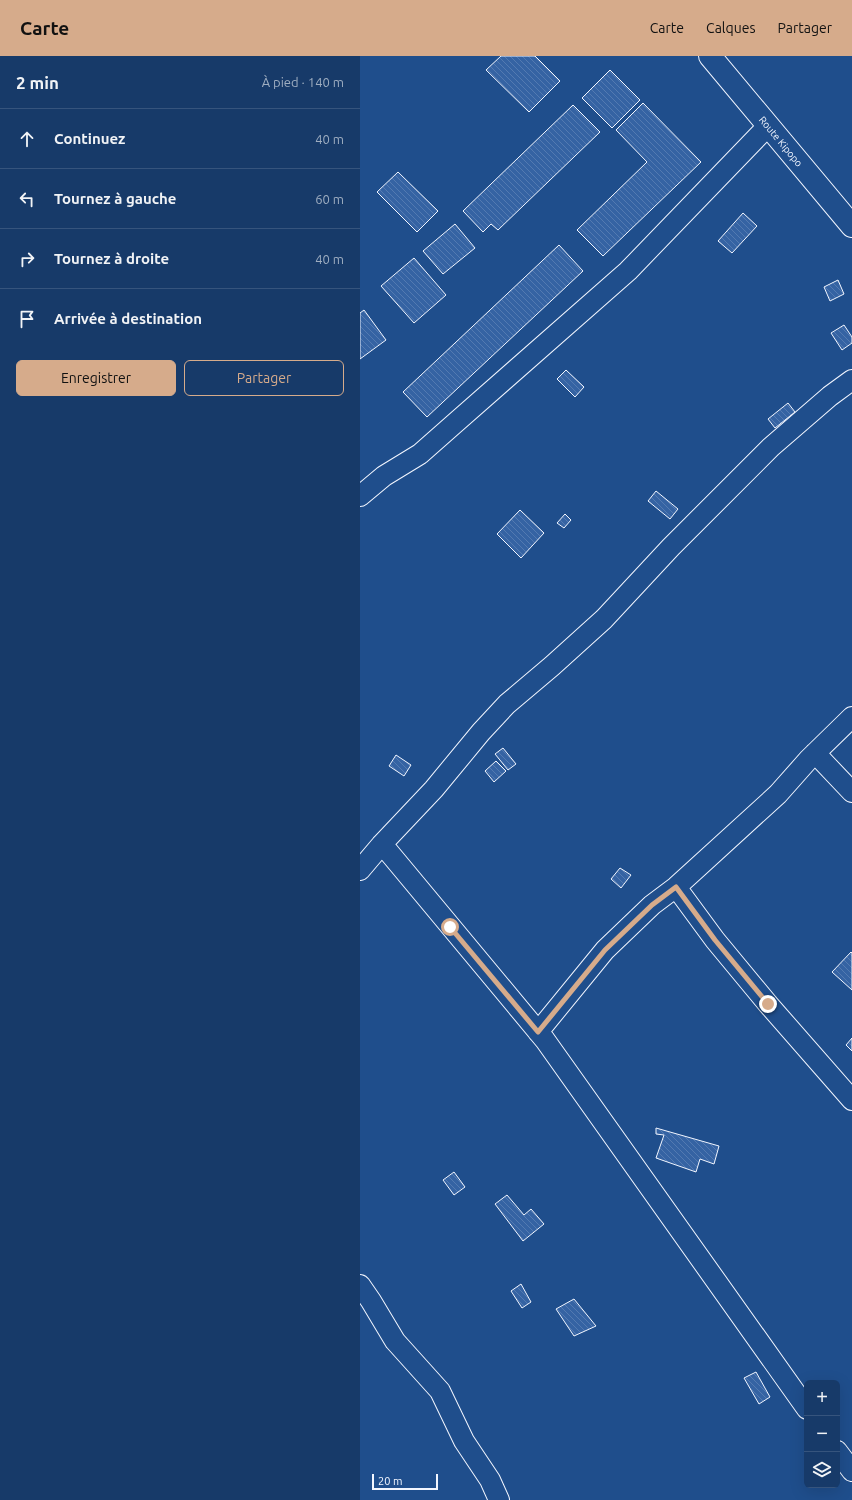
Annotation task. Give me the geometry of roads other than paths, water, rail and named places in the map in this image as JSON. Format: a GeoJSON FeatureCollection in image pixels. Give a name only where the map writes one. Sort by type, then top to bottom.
{"type":"FeatureCollection","features":[{"type":"Feature","properties":{"kind":"main road","name":"Route Kipopo"},"geometry":{"type":"LineString","coordinates":[[710,56],[852,226]]}},
{"type":"Feature","properties":{"kind":"street"},"geometry":{"type":"LineString","coordinates":[[360,496],[384,476],[420,454],[628,271],[768,126]]}},
{"type":"Feature","properties":{"kind":"street"},"geometry":{"type":"LineString","coordinates":[[360,870],[382,844],[434,789],[481,732],[507,704],[604,619],[671,547],[771,447],[830,396],[852,380]]}},
{"type":"Feature","properties":{"kind":"street"},"geometry":{"type":"LineString","coordinates":[[538,1032],[605,950],[652,905],[676,887],[778,794],[815,753],[852,717]]}},
{"type":"Feature","properties":{"kind":"street"},"geometry":{"type":"LineString","coordinates":[[815,753],[852,792]]}},
{"type":"Feature","properties":{"kind":"street"},"geometry":{"type":"LineString","coordinates":[[382,844],[538,1032],[804,1405]]}},
{"type":"Feature","properties":{"kind":"street"},"geometry":{"type":"LineString","coordinates":[[676,887],[715,940],[768,1004],[852,1100]]}},
{"type":"Feature","properties":{"kind":"street"},"geometry":{"type":"LineString","coordinates":[[364,1298],[395,1341],[440,1391],[464,1441],[490,1480],[499,1500]]}},
{"type":"Feature","properties":{"kind":"street"},"geometry":{"type":"LineString","coordinates":[[838,1452],[852,1471]]}}]}
